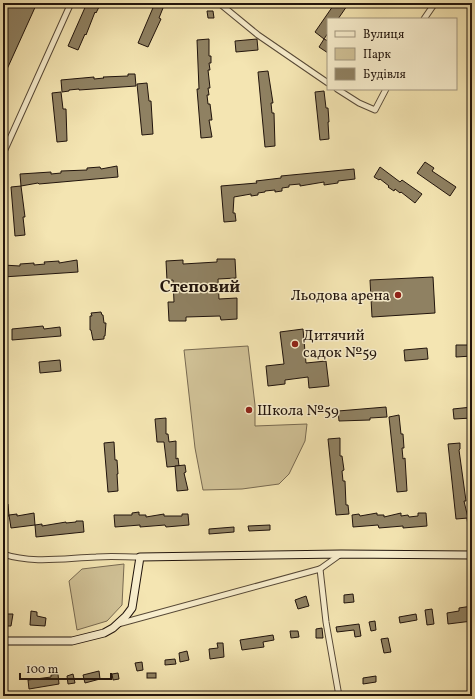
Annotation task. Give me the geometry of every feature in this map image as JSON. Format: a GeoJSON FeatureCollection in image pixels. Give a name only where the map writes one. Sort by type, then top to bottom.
{"type":"FeatureCollection","features":[{"type":"Feature","properties":{"kind":"street"},"geometry":{"type":"LineString","coordinates":[[3,154],[71,3]]}},
{"type":"Feature","properties":{"kind":"street"},"geometry":{"type":"LineString","coordinates":[[220,3],[263,39],[327,82]]}},
{"type":"Feature","properties":{"kind":"street"},"geometry":{"type":"LineString","coordinates":[[425,18],[435,3]]}},
{"type":"Feature","properties":{"kind":"street"},"geometry":{"type":"LineString","coordinates":[[338,90],[358,103],[375,110],[385,90]]}},
{"type":"Feature","properties":{"kind":"street"},"geometry":{"type":"LineString","coordinates":[[3,554],[12,557],[38,559],[341,554],[472,555]]}},
{"type":"Feature","properties":{"kind":"street"},"geometry":{"type":"LineString","coordinates":[[116,624],[320,569],[341,554]]}},
{"type":"Feature","properties":{"kind":"street"},"geometry":{"type":"LineString","coordinates":[[3,642],[72,641],[104,633],[113,628],[132,608],[140,557]]}},
{"type":"Feature","properties":{"kind":"street"},"geometry":{"type":"LineString","coordinates":[[320,569],[326,622],[339,696]]}},
{"type":"Feature","properties":{"kind":"street"},"geometry":{"type":"LineString","coordinates":[[3,673],[6,696]]}},
{"type":"Feature","properties":{"kind":"green space"},"geometry":{"type":"Polygon","coordinates":[[[248,346],[255,405],[255,426],[307,424],[305,441],[289,474],[279,484],[242,489],[203,490],[195,448],[184,350],[248,346]]]}},
{"type":"Feature","properties":{"kind":"green space"},"geometry":{"type":"Polygon","coordinates":[[[124,564],[122,605],[107,621],[77,630],[69,581],[82,569],[124,564]]]}},
{"type":"Feature","properties":{"kind":"building"},"geometry":{"type":"Polygon","coordinates":[[[7,3],[37,3],[3,78],[3,12],[7,3]]]}},
{"type":"Feature","properties":{"kind":"building"},"geometry":{"type":"Polygon","coordinates":[[[87,3],[101,3],[96,13],[95,12],[78,50],[68,46],[87,3]]]}},
{"type":"Feature","properties":{"kind":"building"},"geometry":{"type":"Polygon","coordinates":[[[155,3],[165,3],[159,18],[161,19],[148,47],[138,43],[155,3]]]}},
{"type":"Feature","properties":{"kind":"building"},"geometry":{"type":"Polygon","coordinates":[[[335,3],[349,3],[339,18],[327,18],[327,34],[324,39],[315,32],[335,3]]]}},
{"type":"Feature","properties":{"kind":"building"},"geometry":{"type":"Polygon","coordinates":[[[207,11],[213,11],[214,18],[208,18],[207,11]]]}},
{"type":"Feature","properties":{"kind":"building"},"geometry":{"type":"Polygon","coordinates":[[[209,39],[209,56],[211,56],[211,63],[209,63],[210,70],[208,70],[210,88],[208,88],[209,95],[207,95],[212,120],[209,120],[212,137],[201,138],[197,89],[199,89],[197,40],[209,39]]]}},
{"type":"Feature","properties":{"kind":"building"},"geometry":{"type":"Polygon","coordinates":[[[257,39],[258,50],[236,52],[235,41],[257,39]]]}},
{"type":"Feature","properties":{"kind":"building"},"geometry":{"type":"Polygon","coordinates":[[[324,39],[327,40],[327,52],[319,47],[324,39]]]}},
{"type":"Feature","properties":{"kind":"building"},"geometry":{"type":"Polygon","coordinates":[[[268,71],[273,103],[271,103],[272,113],[274,113],[275,146],[265,147],[258,72],[268,71]]]}},
{"type":"Feature","properties":{"kind":"building"},"geometry":{"type":"Polygon","coordinates":[[[128,74],[135,74],[136,86],[79,89],[62,92],[61,80],[128,76],[128,74]]]}},
{"type":"Feature","properties":{"kind":"building"},"geometry":{"type":"Polygon","coordinates":[[[147,83],[149,101],[151,101],[153,134],[142,135],[137,84],[147,83]]]}},
{"type":"Feature","properties":{"kind":"building"},"geometry":{"type":"Polygon","coordinates":[[[324,91],[326,108],[328,108],[329,139],[320,140],[315,92],[324,91]]]}},
{"type":"Feature","properties":{"kind":"building"},"geometry":{"type":"Polygon","coordinates":[[[61,92],[63,109],[66,109],[67,141],[57,142],[52,93],[61,92]]]}},
{"type":"Feature","properties":{"kind":"building"},"geometry":{"type":"Polygon","coordinates":[[[425,162],[434,168],[432,171],[456,187],[450,196],[417,173],[425,162]]]}},
{"type":"Feature","properties":{"kind":"building"},"geometry":{"type":"Polygon","coordinates":[[[117,166],[118,177],[38,183],[21,186],[20,174],[51,172],[51,174],[61,173],[61,171],[87,170],[87,168],[100,167],[101,169],[117,166]]]}},
{"type":"Feature","properties":{"kind":"building"},"geometry":{"type":"Polygon","coordinates":[[[380,167],[400,182],[402,180],[422,194],[415,203],[401,192],[400,193],[395,189],[394,191],[380,179],[379,180],[374,177],[380,167]]]}},
{"type":"Feature","properties":{"kind":"building"},"geometry":{"type":"Polygon","coordinates":[[[354,169],[355,179],[338,181],[338,183],[324,185],[324,182],[300,186],[300,184],[289,185],[289,187],[282,188],[282,191],[265,191],[258,193],[258,195],[251,196],[251,194],[234,197],[233,213],[235,213],[236,221],[224,222],[221,186],[257,183],[256,181],[281,178],[281,176],[354,169]]]}},
{"type":"Feature","properties":{"kind":"building"},"geometry":{"type":"Polygon","coordinates":[[[21,186],[25,217],[23,217],[25,235],[15,236],[11,187],[21,186]]]}},
{"type":"Feature","properties":{"kind":"building"},"geometry":{"type":"Polygon","coordinates":[[[217,259],[235,259],[236,278],[218,279],[219,299],[237,298],[237,319],[221,320],[220,316],[186,317],[186,321],[169,321],[168,302],[174,302],[173,280],[167,281],[166,261],[183,260],[183,264],[217,262],[217,259]]]}},
{"type":"Feature","properties":{"kind":"building"},"geometry":{"type":"Polygon","coordinates":[[[77,260],[78,272],[3,277],[3,265],[20,266],[20,264],[34,263],[34,265],[45,264],[44,262],[59,261],[59,263],[77,260]]]}},
{"type":"Feature","properties":{"kind":"building"},"geometry":{"type":"Polygon","coordinates":[[[433,277],[435,313],[372,317],[370,280],[433,277]]]}},
{"type":"Feature","properties":{"kind":"building"},"geometry":{"type":"Polygon","coordinates":[[[101,312],[104,323],[106,323],[105,336],[104,339],[93,340],[90,330],[90,316],[92,316],[91,313],[101,312]]]}},
{"type":"Feature","properties":{"kind":"building"},"geometry":{"type":"Polygon","coordinates":[[[43,326],[44,329],[60,327],[61,336],[12,340],[12,329],[43,326]]]}},
{"type":"Feature","properties":{"kind":"building"},"geometry":{"type":"Polygon","coordinates":[[[303,329],[306,363],[326,361],[329,386],[309,388],[308,377],[285,380],[285,384],[268,386],[266,366],[284,364],[280,332],[303,329]]]}},
{"type":"Feature","properties":{"kind":"building"},"geometry":{"type":"Polygon","coordinates":[[[456,345],[472,345],[472,356],[456,357],[456,345]]]}},
{"type":"Feature","properties":{"kind":"building"},"geometry":{"type":"Polygon","coordinates":[[[427,348],[428,359],[405,361],[404,350],[427,348]]]}},
{"type":"Feature","properties":{"kind":"building"},"geometry":{"type":"Polygon","coordinates":[[[60,360],[61,371],[40,373],[39,362],[60,360]]]}},
{"type":"Feature","properties":{"kind":"building"},"geometry":{"type":"Polygon","coordinates":[[[386,407],[387,417],[370,418],[370,420],[339,421],[338,411],[386,407]]]}},
{"type":"Feature","properties":{"kind":"building"},"geometry":{"type":"Polygon","coordinates":[[[472,407],[472,418],[454,419],[453,409],[472,407]]]}},
{"type":"Feature","properties":{"kind":"building"},"geometry":{"type":"Polygon","coordinates":[[[399,415],[401,434],[403,434],[404,448],[402,448],[403,459],[405,458],[407,491],[397,492],[389,417],[399,415]]]}},
{"type":"Feature","properties":{"kind":"building"},"geometry":{"type":"Polygon","coordinates":[[[166,418],[166,434],[168,434],[169,442],[176,441],[176,459],[178,458],[179,466],[167,467],[164,442],[157,442],[155,419],[166,418]]]}},
{"type":"Feature","properties":{"kind":"building"},"geometry":{"type":"Polygon","coordinates":[[[340,438],[340,456],[342,456],[344,470],[342,471],[343,481],[345,481],[346,505],[348,505],[349,514],[336,515],[328,439],[340,438]]]}},
{"type":"Feature","properties":{"kind":"building"},"geometry":{"type":"Polygon","coordinates":[[[114,442],[115,460],[117,460],[118,491],[108,492],[104,443],[114,442]]]}},
{"type":"Feature","properties":{"kind":"building"},"geometry":{"type":"Polygon","coordinates":[[[460,443],[459,450],[466,501],[464,501],[468,518],[456,519],[448,444],[460,443]]]}},
{"type":"Feature","properties":{"kind":"building"},"geometry":{"type":"Polygon","coordinates":[[[185,465],[186,472],[184,473],[188,490],[177,491],[175,466],[185,465]]]}},
{"type":"Feature","properties":{"kind":"building"},"geometry":{"type":"Polygon","coordinates":[[[3,504],[8,504],[9,516],[3,516],[3,504]]]}},
{"type":"Feature","properties":{"kind":"building"},"geometry":{"type":"Polygon","coordinates":[[[139,512],[139,515],[146,515],[146,517],[164,514],[164,516],[182,516],[182,514],[188,514],[189,525],[166,527],[165,525],[140,527],[140,525],[115,527],[114,515],[132,515],[132,513],[139,512]]]}},
{"type":"Feature","properties":{"kind":"building"},"geometry":{"type":"Polygon","coordinates":[[[34,513],[35,525],[11,528],[9,515],[17,514],[17,516],[34,513]]]}},
{"type":"Feature","properties":{"kind":"building"},"geometry":{"type":"Polygon","coordinates":[[[377,513],[377,515],[384,515],[384,517],[401,513],[401,516],[408,515],[409,517],[418,516],[418,513],[426,513],[427,526],[403,528],[403,526],[379,528],[378,525],[353,527],[352,515],[359,514],[360,516],[377,513]]]}},
{"type":"Feature","properties":{"kind":"building"},"geometry":{"type":"Polygon","coordinates":[[[467,518],[472,518],[472,535],[469,535],[467,518]]]}},
{"type":"Feature","properties":{"kind":"building"},"geometry":{"type":"Polygon","coordinates":[[[83,521],[84,532],[36,537],[35,525],[42,524],[42,526],[83,521]]]}},
{"type":"Feature","properties":{"kind":"building"},"geometry":{"type":"Polygon","coordinates":[[[270,525],[270,530],[249,531],[248,526],[270,525]]]}},
{"type":"Feature","properties":{"kind":"building"},"geometry":{"type":"Polygon","coordinates":[[[234,527],[234,532],[209,534],[209,529],[234,527]]]}},
{"type":"Feature","properties":{"kind":"building"},"geometry":{"type":"Polygon","coordinates":[[[353,594],[354,602],[344,603],[344,595],[353,594]]]}},
{"type":"Feature","properties":{"kind":"building"},"geometry":{"type":"Polygon","coordinates":[[[306,596],[309,606],[298,609],[295,600],[306,596]]]}},
{"type":"Feature","properties":{"kind":"building"},"geometry":{"type":"Polygon","coordinates":[[[472,606],[472,621],[448,624],[447,613],[459,611],[459,608],[472,606]]]}},
{"type":"Feature","properties":{"kind":"building"},"geometry":{"type":"Polygon","coordinates":[[[432,609],[434,624],[427,625],[425,610],[432,609]]]}},
{"type":"Feature","properties":{"kind":"building"},"geometry":{"type":"Polygon","coordinates":[[[31,611],[37,612],[37,616],[46,618],[45,626],[30,625],[31,611]]]}},
{"type":"Feature","properties":{"kind":"building"},"geometry":{"type":"Polygon","coordinates":[[[7,614],[13,614],[11,626],[6,626],[7,614]]]}},
{"type":"Feature","properties":{"kind":"building"},"geometry":{"type":"Polygon","coordinates":[[[416,614],[417,620],[400,623],[399,617],[416,614]]]}},
{"type":"Feature","properties":{"kind":"building"},"geometry":{"type":"Polygon","coordinates":[[[375,621],[376,630],[371,631],[369,622],[375,621]]]}},
{"type":"Feature","properties":{"kind":"building"},"geometry":{"type":"Polygon","coordinates":[[[359,624],[361,636],[355,637],[354,630],[337,632],[336,627],[359,624]]]}},
{"type":"Feature","properties":{"kind":"building"},"geometry":{"type":"Polygon","coordinates":[[[322,628],[323,638],[316,638],[316,629],[322,628]]]}},
{"type":"Feature","properties":{"kind":"building"},"geometry":{"type":"Polygon","coordinates":[[[290,631],[298,631],[299,637],[291,638],[290,631]]]}},
{"type":"Feature","properties":{"kind":"building"},"geometry":{"type":"Polygon","coordinates":[[[273,635],[274,640],[263,642],[264,647],[242,650],[240,640],[273,635]]]}},
{"type":"Feature","properties":{"kind":"building"},"geometry":{"type":"Polygon","coordinates":[[[388,638],[391,652],[384,653],[381,639],[388,638]]]}},
{"type":"Feature","properties":{"kind":"building"},"geometry":{"type":"Polygon","coordinates":[[[217,643],[223,643],[224,657],[210,659],[209,649],[218,648],[217,643]]]}},
{"type":"Feature","properties":{"kind":"building"},"geometry":{"type":"Polygon","coordinates":[[[187,651],[189,660],[180,662],[179,653],[187,651]]]}},
{"type":"Feature","properties":{"kind":"building"},"geometry":{"type":"Polygon","coordinates":[[[175,659],[176,664],[165,665],[165,660],[175,659]]]}},
{"type":"Feature","properties":{"kind":"building"},"geometry":{"type":"Polygon","coordinates":[[[142,662],[143,670],[137,671],[135,663],[142,662]]]}},
{"type":"Feature","properties":{"kind":"building"},"geometry":{"type":"Polygon","coordinates":[[[99,671],[100,679],[85,683],[83,675],[99,671]]]}},
{"type":"Feature","properties":{"kind":"building"},"geometry":{"type":"Polygon","coordinates":[[[118,673],[119,679],[113,680],[112,674],[118,673]]]}},
{"type":"Feature","properties":{"kind":"building"},"geometry":{"type":"Polygon","coordinates":[[[147,673],[156,673],[156,678],[147,678],[147,673]]]}},
{"type":"Feature","properties":{"kind":"building"},"geometry":{"type":"Polygon","coordinates":[[[58,674],[59,684],[29,689],[28,680],[51,677],[51,675],[58,674]]]}},
{"type":"Feature","properties":{"kind":"building"},"geometry":{"type":"Polygon","coordinates":[[[73,674],[75,683],[68,684],[67,676],[73,674]]]}},
{"type":"Feature","properties":{"kind":"building"},"geometry":{"type":"Polygon","coordinates":[[[376,676],[376,682],[363,684],[363,678],[376,676]]]}},
{"type":"Feature","properties":{"kind":"place","name":"Льодова арена"},"geometry":{"type":"Point","coordinates":[398,295]}},
{"type":"Feature","properties":{"kind":"place","name":"Дитячий садок №59"},"geometry":{"type":"Point","coordinates":[295,344]}},
{"type":"Feature","properties":{"kind":"place","name":"Школа №59"},"geometry":{"type":"Point","coordinates":[249,410]}},
{"type":"Feature","properties":{"kind":"district","name":"Степовий"},"geometry":{"type":"Point","coordinates":[200,286]}}]}
